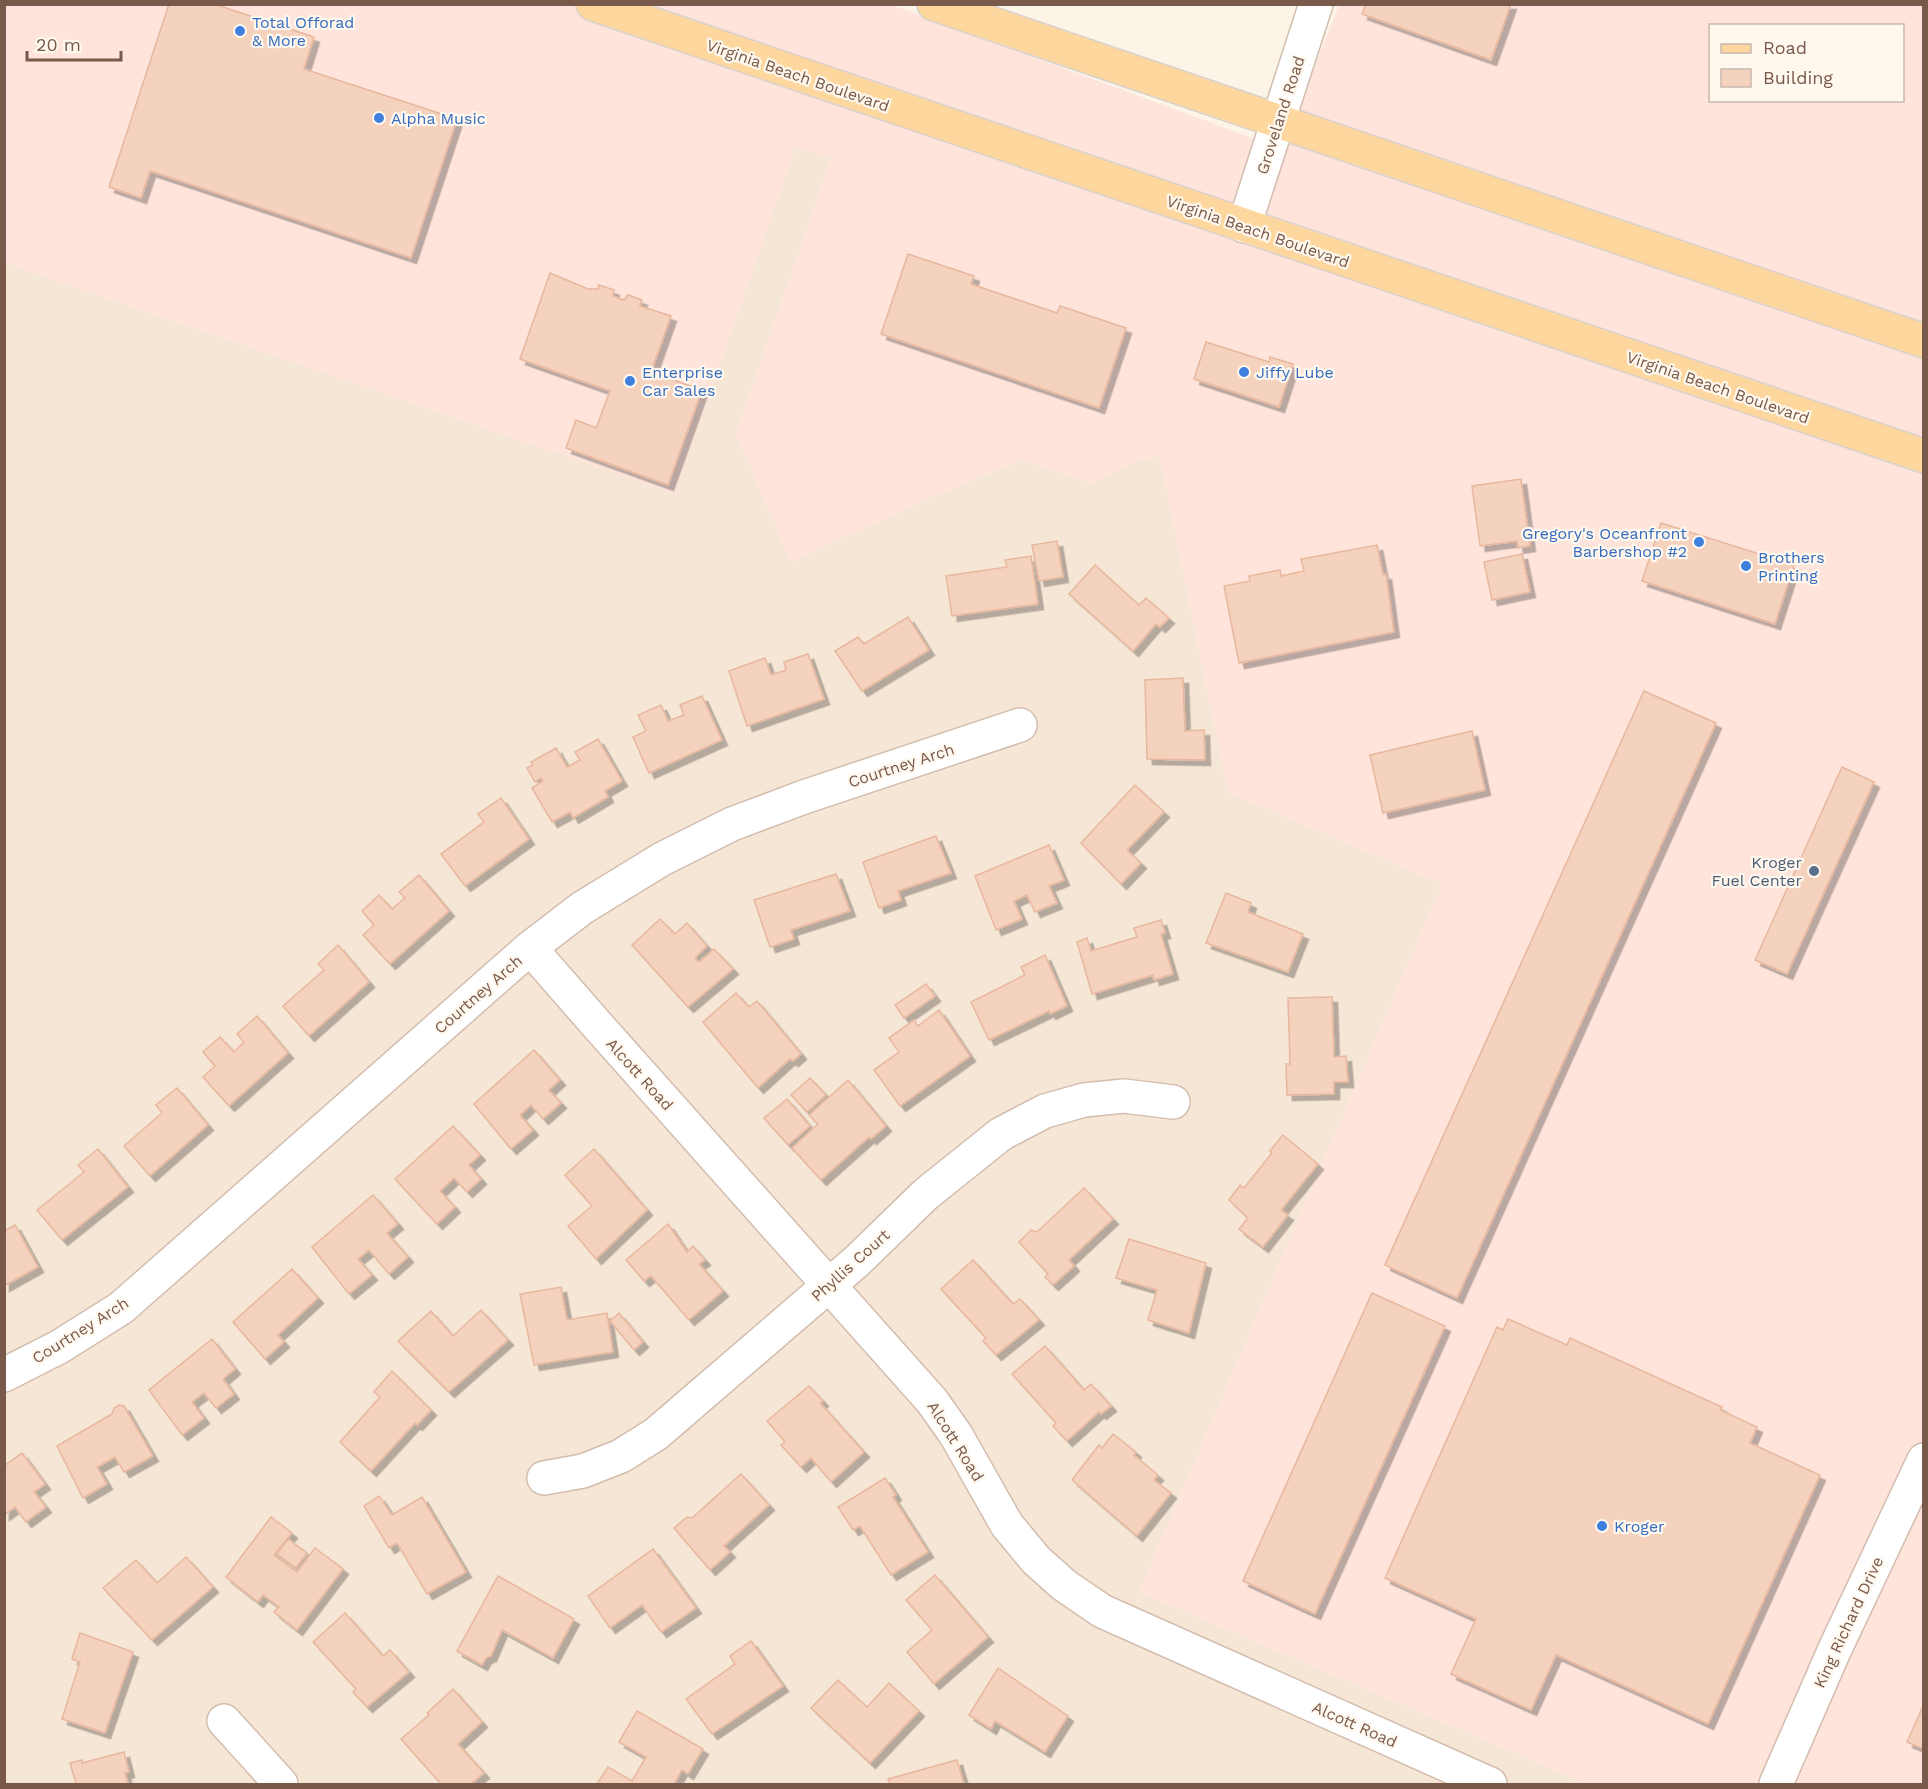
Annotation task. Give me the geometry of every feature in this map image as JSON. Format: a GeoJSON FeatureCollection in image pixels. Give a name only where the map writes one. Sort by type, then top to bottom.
{"type":"FeatureCollection","features":[{"type":"Feature","properties":{"kind":"main road","name":"Virginia Beach Boulevard"},"geometry":{"type":"LineString","coordinates":[[592,4],[1923,456]]}},
{"type":"Feature","properties":{"kind":"main road"},"geometry":{"type":"LineString","coordinates":[[934,4],[1923,341]]}},
{"type":"Feature","properties":{"kind":"street","name":"Groveland Road"},"geometry":{"type":"LineString","coordinates":[[1244,226],[1316,4]]}},
{"type":"Feature","properties":{"kind":"street","name":"Courtney Arch"},"geometry":{"type":"LineString","coordinates":[[4,1375],[59,1347],[121,1308],[530,948],[582,908],[662,859],[732,824],[804,797],[1020,725]]}},
{"type":"Feature","properties":{"kind":"street","name":"Alcott Road"},"geometry":{"type":"LineString","coordinates":[[530,948],[932,1401],[956,1435],[1007,1525],[1036,1560],[1064,1585],[1102,1611],[1491,1785]]}},
{"type":"Feature","properties":{"kind":"street","name":"Phyllis Court"},"geometry":{"type":"LineString","coordinates":[[544,1478],[584,1471],[621,1456],[656,1434],[857,1261],[926,1194],[1001,1134],[1045,1111],[1084,1100],[1124,1096],[1173,1102]]}},
{"type":"Feature","properties":{"kind":"street","name":"King Richard Drive"},"geometry":{"type":"LineString","coordinates":[[1776,1785],[1834,1651],[1923,1460]]}},
{"type":"Feature","properties":{"kind":"street"},"geometry":{"type":"LineString","coordinates":[[224,1721],[281,1785]]}},
{"type":"Feature","properties":{"kind":"shaded area"},"geometry":{"type":"Polygon","coordinates":[[[5,5],[892,5],[1282,149],[1339,5],[1923,5],[1923,1784],[1588,1784],[1139,1592],[1442,884],[1228,792],[1160,457],[1140,459],[1092,483],[1021,460],[910,507],[791,562],[736,434],[831,158],[796,147],[675,494],[5,263],[5,5]]]}},
{"type":"Feature","properties":{"kind":"shaded area"},"geometry":{"type":"Polygon","coordinates":[[[795,146],[831,158],[736,434],[791,562],[910,507],[1021,460],[1092,483],[1140,459],[1160,457],[1228,792],[1442,884],[1139,1592],[1588,1784],[5,1784],[5,263],[674,493],[795,146]]]}},
{"type":"Feature","properties":{"kind":"building"},"geometry":{"type":"Polygon","coordinates":[[[169,4],[214,4],[314,37],[304,69],[457,119],[411,258],[150,171],[141,198],[109,187],[169,4]]]}},
{"type":"Feature","properties":{"kind":"building"},"geometry":{"type":"Polygon","coordinates":[[[1366,4],[1511,4],[1491,60],[1362,14],[1366,4]]]}},
{"type":"Feature","properties":{"kind":"building"},"geometry":{"type":"Polygon","coordinates":[[[908,254],[974,276],[971,284],[1057,313],[1060,306],[1126,328],[1099,408],[881,334],[908,254]]]}},
{"type":"Feature","properties":{"kind":"building","name":"Enterprise Car Sales"},"geometry":{"type":"Polygon","coordinates":[[[550,273],[588,289],[598,289],[599,285],[614,290],[613,296],[624,300],[628,295],[642,300],[640,306],[671,316],[651,372],[702,390],[668,485],[566,448],[576,420],[596,428],[610,391],[520,359],[550,273]]]}},
{"type":"Feature","properties":{"kind":"building","name":"Jiffy Lube"},"geometry":{"type":"Polygon","coordinates":[[[1206,342],[1269,362],[1270,357],[1293,364],[1279,407],[1194,379],[1206,342]]]}},
{"type":"Feature","properties":{"kind":"building"},"geometry":{"type":"Polygon","coordinates":[[[1521,479],[1530,546],[1518,548],[1517,541],[1480,546],[1472,486],[1521,479]]]}},
{"type":"Feature","properties":{"kind":"building"},"geometry":{"type":"Polygon","coordinates":[[[1661,523],[1794,565],[1775,624],[1642,581],[1661,523]]]}},
{"type":"Feature","properties":{"kind":"building"},"geometry":{"type":"Polygon","coordinates":[[[1057,541],[1063,577],[1039,581],[1032,545],[1057,541]]]}},
{"type":"Feature","properties":{"kind":"building"},"geometry":{"type":"Polygon","coordinates":[[[1377,545],[1383,575],[1386,574],[1394,632],[1239,663],[1224,586],[1250,581],[1249,576],[1280,570],[1281,576],[1304,571],[1301,559],[1377,545]]]}},
{"type":"Feature","properties":{"kind":"building"},"geometry":{"type":"Polygon","coordinates":[[[1522,554],[1530,592],[1492,600],[1484,562],[1522,554]]]}},
{"type":"Feature","properties":{"kind":"building"},"geometry":{"type":"Polygon","coordinates":[[[1031,556],[1038,604],[952,616],[946,576],[1007,567],[1005,560],[1031,556]]]}},
{"type":"Feature","properties":{"kind":"building"},"geometry":{"type":"Polygon","coordinates":[[[1095,565],[1139,605],[1146,598],[1169,618],[1160,627],[1156,624],[1133,651],[1069,594],[1095,565]]]}},
{"type":"Feature","properties":{"kind":"building"},"geometry":{"type":"Polygon","coordinates":[[[908,617],[929,650],[862,691],[835,651],[858,637],[864,644],[908,617]]]}},
{"type":"Feature","properties":{"kind":"building"},"geometry":{"type":"Polygon","coordinates":[[[808,654],[824,699],[747,726],[729,671],[765,658],[771,675],[786,670],[784,662],[808,654]]]}},
{"type":"Feature","properties":{"kind":"building"},"geometry":{"type":"Polygon","coordinates":[[[1183,678],[1185,731],[1204,730],[1205,760],[1147,759],[1145,680],[1183,678]]]}},
{"type":"Feature","properties":{"kind":"building"},"geometry":{"type":"Polygon","coordinates":[[[1644,691],[1716,723],[1457,1298],[1385,1265],[1644,691]]]}},
{"type":"Feature","properties":{"kind":"building"},"geometry":{"type":"Polygon","coordinates":[[[702,696],[722,740],[649,773],[633,737],[646,731],[638,715],[661,705],[668,721],[684,715],[680,705],[702,696]]]}},
{"type":"Feature","properties":{"kind":"building"},"geometry":{"type":"Polygon","coordinates":[[[1472,731],[1485,790],[1383,813],[1370,755],[1472,731]]]}},
{"type":"Feature","properties":{"kind":"building"},"geometry":{"type":"Polygon","coordinates":[[[598,739],[622,781],[605,791],[608,797],[573,818],[570,812],[552,822],[532,788],[543,781],[541,778],[535,782],[527,768],[533,765],[531,762],[556,748],[567,767],[580,760],[575,752],[598,739]]]}},
{"type":"Feature","properties":{"kind":"building","name":"Kroger Fuel Center"},"geometry":{"type":"Polygon","coordinates":[[[1842,767],[1874,782],[1787,974],[1755,960],[1842,767]]]}},
{"type":"Feature","properties":{"kind":"building"},"geometry":{"type":"Polygon","coordinates":[[[1135,785],[1164,812],[1127,850],[1141,863],[1121,884],[1081,843],[1135,785]]]}},
{"type":"Feature","properties":{"kind":"building"},"geometry":{"type":"Polygon","coordinates":[[[501,798],[529,839],[465,886],[441,854],[484,822],[478,814],[501,798]]]}},
{"type":"Feature","properties":{"kind":"building"},"geometry":{"type":"Polygon","coordinates":[[[936,836],[951,873],[898,891],[901,900],[879,908],[863,862],[936,836]]]}},
{"type":"Feature","properties":{"kind":"building"},"geometry":{"type":"Polygon","coordinates":[[[1049,845],[1064,880],[1049,886],[1057,903],[1035,912],[1027,895],[1014,901],[1022,919],[996,930],[975,876],[1049,845]]]}},
{"type":"Feature","properties":{"kind":"building"},"geometry":{"type":"Polygon","coordinates":[[[836,874],[850,911],[791,930],[794,939],[770,947],[754,900],[836,874]]]}},
{"type":"Feature","properties":{"kind":"building"},"geometry":{"type":"Polygon","coordinates":[[[419,875],[449,911],[390,964],[363,935],[374,925],[362,911],[379,895],[392,909],[405,898],[399,892],[419,875]]]}},
{"type":"Feature","properties":{"kind":"building"},"geometry":{"type":"Polygon","coordinates":[[[1226,893],[1251,903],[1248,912],[1303,934],[1288,972],[1206,943],[1226,893]]]}},
{"type":"Feature","properties":{"kind":"building"},"geometry":{"type":"Polygon","coordinates":[[[660,919],[675,934],[687,923],[707,946],[695,958],[699,962],[714,949],[733,969],[688,1007],[632,945],[660,919]]]}},
{"type":"Feature","properties":{"kind":"building"},"geometry":{"type":"Polygon","coordinates":[[[1161,920],[1165,933],[1161,934],[1173,974],[1154,980],[1153,975],[1092,994],[1077,942],[1087,938],[1091,951],[1137,937],[1134,928],[1161,920]]]}},
{"type":"Feature","properties":{"kind":"building"},"geometry":{"type":"Polygon","coordinates":[[[338,945],[369,982],[309,1036],[283,1006],[324,970],[318,964],[338,945]]]}},
{"type":"Feature","properties":{"kind":"building"},"geometry":{"type":"Polygon","coordinates":[[[1045,955],[1067,1006],[1050,1014],[1049,1011],[989,1040],[971,1002],[1025,975],[1021,967],[1045,955]]]}},
{"type":"Feature","properties":{"kind":"building"},"geometry":{"type":"Polygon","coordinates":[[[926,984],[935,996],[904,1018],[895,1005],[926,984]]]}},
{"type":"Feature","properties":{"kind":"building"},"geometry":{"type":"Polygon","coordinates":[[[736,993],[749,1007],[757,1001],[801,1054],[793,1061],[790,1059],[758,1088],[703,1022],[736,993]]]}},
{"type":"Feature","properties":{"kind":"building"},"geometry":{"type":"Polygon","coordinates":[[[1332,997],[1334,1057],[1346,1056],[1348,1082],[1334,1082],[1334,1094],[1287,1095],[1286,1064],[1290,1064],[1288,998],[1332,997]]]}},
{"type":"Feature","properties":{"kind":"building"},"geometry":{"type":"Polygon","coordinates":[[[939,1010],[970,1056],[900,1106],[874,1070],[899,1052],[889,1038],[914,1020],[918,1026],[939,1010]]]}},
{"type":"Feature","properties":{"kind":"building"},"geometry":{"type":"Polygon","coordinates":[[[257,1016],[288,1053],[229,1106],[203,1077],[215,1066],[203,1052],[220,1037],[234,1052],[244,1042],[237,1034],[257,1016]]]}},
{"type":"Feature","properties":{"kind":"building"},"geometry":{"type":"Polygon","coordinates":[[[534,1050],[560,1080],[549,1090],[561,1103],[543,1119],[531,1105],[520,1115],[533,1130],[511,1149],[474,1104],[534,1050]]]}},
{"type":"Feature","properties":{"kind":"building"},"geometry":{"type":"Polygon","coordinates":[[[810,1078],[826,1095],[807,1112],[791,1095],[810,1078]]]}},
{"type":"Feature","properties":{"kind":"building"},"geometry":{"type":"Polygon","coordinates":[[[848,1080],[886,1126],[871,1139],[869,1137],[821,1180],[792,1148],[818,1124],[809,1115],[848,1080]]]}},
{"type":"Feature","properties":{"kind":"building"},"geometry":{"type":"Polygon","coordinates":[[[177,1088],[208,1125],[150,1176],[124,1146],[162,1113],[156,1105],[177,1088]]]}},
{"type":"Feature","properties":{"kind":"building"},"geometry":{"type":"Polygon","coordinates":[[[787,1099],[810,1126],[788,1145],[764,1118],[787,1099]]]}},
{"type":"Feature","properties":{"kind":"building"},"geometry":{"type":"Polygon","coordinates":[[[453,1126],[480,1155],[469,1165],[481,1179],[467,1192],[454,1178],[440,1191],[455,1207],[437,1224],[395,1179],[453,1126]]]}},
{"type":"Feature","properties":{"kind":"building"},"geometry":{"type":"Polygon","coordinates":[[[1283,1135],[1318,1164],[1281,1210],[1288,1215],[1263,1247],[1239,1229],[1248,1218],[1229,1200],[1240,1185],[1244,1188],[1272,1153],[1270,1151],[1283,1135]]]}},
{"type":"Feature","properties":{"kind":"building"},"geometry":{"type":"Polygon","coordinates":[[[98,1149],[128,1187],[62,1240],[37,1210],[84,1172],[78,1165],[98,1149]]]}},
{"type":"Feature","properties":{"kind":"building"},"geometry":{"type":"Polygon","coordinates":[[[594,1149],[647,1210],[596,1259],[568,1226],[592,1206],[565,1175],[594,1149]]]}},
{"type":"Feature","properties":{"kind":"building"},"geometry":{"type":"Polygon","coordinates":[[[1084,1188],[1113,1219],[1069,1260],[1074,1266],[1053,1285],[1045,1277],[1048,1274],[1019,1242],[1031,1230],[1037,1232],[1084,1188]]]}},
{"type":"Feature","properties":{"kind":"building"},"geometry":{"type":"Polygon","coordinates":[[[373,1195],[398,1224],[387,1233],[408,1257],[389,1274],[369,1250],[358,1259],[372,1275],[349,1294],[312,1247],[373,1195]]]}},
{"type":"Feature","properties":{"kind":"building"},"geometry":{"type":"Polygon","coordinates":[[[668,1224],[687,1252],[693,1246],[705,1260],[699,1264],[723,1291],[689,1320],[651,1276],[644,1281],[626,1260],[668,1224]]]}},
{"type":"Feature","properties":{"kind":"building"},"geometry":{"type":"Polygon","coordinates":[[[15,1225],[38,1267],[4,1286],[4,1231],[15,1225]]]}},
{"type":"Feature","properties":{"kind":"building"},"geometry":{"type":"Polygon","coordinates":[[[1129,1239],[1206,1263],[1189,1333],[1148,1320],[1157,1290],[1116,1278],[1129,1239]]]}},
{"type":"Feature","properties":{"kind":"building"},"geometry":{"type":"Polygon","coordinates":[[[973,1260],[1013,1304],[1020,1299],[1039,1320],[996,1355],[983,1341],[986,1338],[941,1289],[973,1260]]]}},
{"type":"Feature","properties":{"kind":"building"},"geometry":{"type":"Polygon","coordinates":[[[292,1269],[318,1298],[278,1335],[284,1342],[265,1359],[233,1322],[292,1269]]]}},
{"type":"Feature","properties":{"kind":"building"},"geometry":{"type":"Polygon","coordinates":[[[561,1287],[567,1320],[607,1313],[613,1352],[534,1365],[520,1294],[561,1287]]]}},
{"type":"Feature","properties":{"kind":"building"},"geometry":{"type":"Polygon","coordinates":[[[1372,1293],[1445,1326],[1315,1614],[1243,1581],[1372,1293]]]}},
{"type":"Feature","properties":{"kind":"building"},"geometry":{"type":"Polygon","coordinates":[[[481,1310],[508,1340],[449,1392],[398,1341],[431,1311],[453,1336],[481,1310]]]}},
{"type":"Feature","properties":{"kind":"building"},"geometry":{"type":"Polygon","coordinates":[[[619,1313],[643,1342],[634,1350],[610,1321],[619,1313]]]}},
{"type":"Feature","properties":{"kind":"building","name":"Kroger"},"geometry":{"type":"Polygon","coordinates":[[[1508,1319],[1567,1345],[1570,1338],[1722,1407],[1720,1410],[1757,1427],[1750,1443],[1820,1475],[1708,1724],[1556,1655],[1531,1710],[1451,1674],[1476,1619],[1385,1578],[1497,1327],[1503,1330],[1508,1319]]]}},
{"type":"Feature","properties":{"kind":"building"},"geometry":{"type":"Polygon","coordinates":[[[212,1339],[235,1369],[223,1379],[234,1394],[216,1408],[204,1393],[192,1402],[204,1418],[182,1435],[149,1390],[212,1339]]]}},
{"type":"Feature","properties":{"kind":"building"},"geometry":{"type":"Polygon","coordinates":[[[1045,1346],[1084,1390],[1091,1384],[1111,1406],[1101,1414],[1099,1412],[1067,1441],[1053,1426],[1056,1423],[1012,1374],[1045,1346]]]}},
{"type":"Feature","properties":{"kind":"building"},"geometry":{"type":"Polygon","coordinates":[[[392,1371],[431,1410],[417,1425],[415,1423],[371,1471],[340,1442],[380,1397],[374,1392],[392,1371]]]}},
{"type":"Feature","properties":{"kind":"building"},"geometry":{"type":"Polygon","coordinates":[[[809,1386],[823,1401],[820,1403],[864,1452],[831,1482],[811,1458],[801,1467],[781,1445],[785,1442],[767,1421],[809,1386]]]}},
{"type":"Feature","properties":{"kind":"building"},"geometry":{"type":"Polygon","coordinates":[[[119,1405],[124,1406],[153,1456],[124,1472],[115,1457],[97,1467],[107,1484],[83,1498],[57,1446],[112,1414],[114,1408],[119,1405]]]}},
{"type":"Feature","properties":{"kind":"building"},"geometry":{"type":"Polygon","coordinates":[[[1113,1434],[1136,1452],[1134,1455],[1158,1475],[1154,1480],[1171,1493],[1137,1536],[1072,1480],[1099,1445],[1102,1448],[1113,1434]]]}},
{"type":"Feature","properties":{"kind":"building"},"geometry":{"type":"Polygon","coordinates":[[[22,1453],[45,1484],[34,1492],[46,1507],[26,1522],[15,1507],[4,1515],[4,1466],[22,1453]]]}},
{"type":"Feature","properties":{"kind":"building"},"geometry":{"type":"Polygon","coordinates":[[[741,1474],[769,1505],[724,1546],[730,1552],[710,1570],[674,1528],[687,1517],[692,1518],[741,1474]]]}},
{"type":"Feature","properties":{"kind":"building"},"geometry":{"type":"Polygon","coordinates":[[[885,1478],[896,1495],[893,1497],[928,1552],[891,1575],[860,1526],[853,1530],[838,1507],[885,1478]]]}},
{"type":"Feature","properties":{"kind":"building"},"geometry":{"type":"Polygon","coordinates":[[[379,1496],[392,1515],[422,1497],[466,1572],[427,1594],[397,1543],[389,1548],[364,1506],[379,1496]]]}},
{"type":"Feature","properties":{"kind":"building"},"geometry":{"type":"Polygon","coordinates":[[[271,1517],[292,1533],[274,1555],[297,1572],[315,1548],[343,1569],[297,1630],[274,1612],[279,1607],[263,1595],[258,1602],[226,1577],[271,1517]]]}},
{"type":"Feature","properties":{"kind":"building"},"geometry":{"type":"Polygon","coordinates":[[[288,1539],[307,1553],[296,1568],[277,1554],[288,1539]]]}},
{"type":"Feature","properties":{"kind":"building"},"geometry":{"type":"Polygon","coordinates":[[[653,1549],[696,1608],[661,1632],[642,1605],[610,1628],[588,1596],[653,1549]]]}},
{"type":"Feature","properties":{"kind":"building"},"geometry":{"type":"Polygon","coordinates":[[[186,1557],[213,1587],[152,1640],[103,1588],[136,1560],[157,1583],[186,1557]]]}},
{"type":"Feature","properties":{"kind":"building"},"geometry":{"type":"Polygon","coordinates":[[[935,1575],[988,1637],[934,1684],[907,1652],[932,1630],[906,1600],[935,1575]]]}},
{"type":"Feature","properties":{"kind":"building"},"geometry":{"type":"Polygon","coordinates":[[[498,1576],[574,1619],[553,1658],[502,1630],[491,1656],[486,1658],[482,1665],[457,1651],[498,1576]]]}},
{"type":"Feature","properties":{"kind":"building"},"geometry":{"type":"Polygon","coordinates":[[[345,1613],[383,1656],[390,1650],[409,1672],[367,1707],[353,1692],[356,1689],[313,1642],[345,1613]]]}},
{"type":"Feature","properties":{"kind":"building"},"geometry":{"type":"Polygon","coordinates":[[[80,1633],[133,1652],[105,1733],[62,1719],[80,1662],[72,1659],[80,1633]]]}},
{"type":"Feature","properties":{"kind":"building"},"geometry":{"type":"Polygon","coordinates":[[[751,1641],[783,1686],[712,1734],[686,1699],[735,1664],[730,1656],[751,1641]]]}},
{"type":"Feature","properties":{"kind":"building"},"geometry":{"type":"Polygon","coordinates":[[[998,1668],[1068,1716],[1045,1752],[995,1721],[991,1729],[969,1715],[998,1668]]]}},
{"type":"Feature","properties":{"kind":"building"},"geometry":{"type":"Polygon","coordinates":[[[838,1680],[867,1707],[889,1683],[919,1711],[870,1763],[811,1708],[838,1680]]]}},
{"type":"Feature","properties":{"kind":"building"},"geometry":{"type":"Polygon","coordinates":[[[453,1689],[482,1722],[458,1744],[484,1773],[471,1784],[441,1784],[401,1739],[429,1715],[427,1713],[453,1689]]]}},
{"type":"Feature","properties":{"kind":"building"},"geometry":{"type":"Polygon","coordinates":[[[1924,1704],[1924,1749],[1907,1742],[1924,1704]]]}},
{"type":"Feature","properties":{"kind":"building"},"geometry":{"type":"Polygon","coordinates":[[[637,1711],[703,1749],[688,1774],[682,1770],[674,1784],[597,1784],[608,1767],[632,1781],[646,1757],[619,1742],[637,1711]]]}},
{"type":"Feature","properties":{"kind":"building"},"geometry":{"type":"Polygon","coordinates":[[[124,1752],[129,1772],[125,1773],[128,1784],[76,1784],[70,1763],[82,1760],[82,1763],[124,1752]]]}},
{"type":"Feature","properties":{"kind":"building"},"geometry":{"type":"Polygon","coordinates":[[[957,1760],[964,1784],[890,1784],[888,1779],[957,1760]]]}},
{"type":"Feature","properties":{"kind":"place","name":"Total Offorad & More"},"geometry":{"type":"Point","coordinates":[240,31]}},
{"type":"Feature","properties":{"kind":"place","name":"Alpha Music"},"geometry":{"type":"Point","coordinates":[379,118]}},
{"type":"Feature","properties":{"kind":"place","name":"Jiffy Lube"},"geometry":{"type":"Point","coordinates":[1244,372]}},
{"type":"Feature","properties":{"kind":"place","name":"Enterprise Car Sales"},"geometry":{"type":"Point","coordinates":[630,381]}},
{"type":"Feature","properties":{"kind":"place","name":"Gregory's Oceanfront Barbershop #2"},"geometry":{"type":"Point","coordinates":[1699,542]}},
{"type":"Feature","properties":{"kind":"place","name":"Brothers Printing"},"geometry":{"type":"Point","coordinates":[1746,566]}},
{"type":"Feature","properties":{"kind":"place","name":"Kroger Fuel Center"},"geometry":{"type":"Point","coordinates":[1814,871]}},
{"type":"Feature","properties":{"kind":"place","name":"Kroger"},"geometry":{"type":"Point","coordinates":[1602,1526]}}]}
